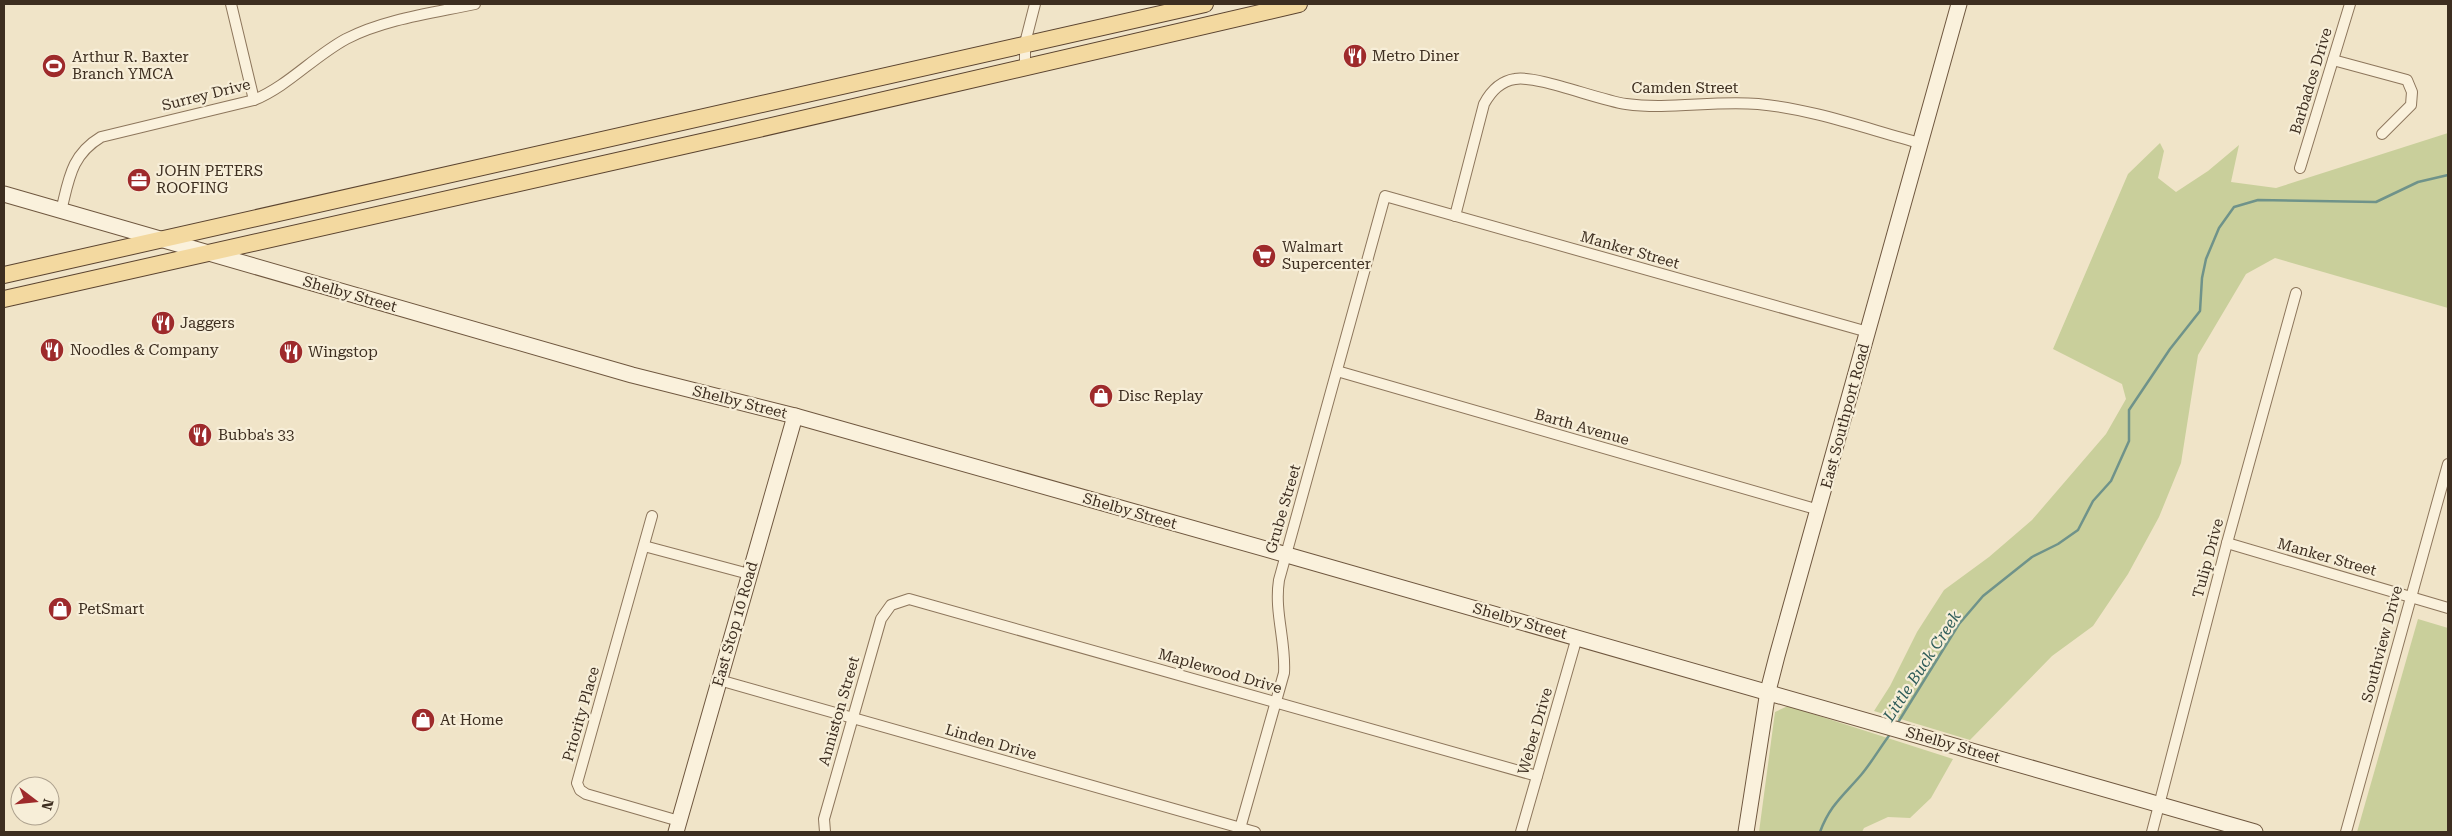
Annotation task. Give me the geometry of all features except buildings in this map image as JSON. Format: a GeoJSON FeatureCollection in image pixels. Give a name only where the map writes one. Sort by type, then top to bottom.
{"type":"FeatureCollection","features":[{"type":"Feature","properties":{"kind":"main road"},"geometry":{"type":"LineString","coordinates":[[4,275],[975,56],[1025,43],[1205,4]]}},
{"type":"Feature","properties":{"kind":"main road"},"geometry":{"type":"LineString","coordinates":[[4,299],[1299,4]]}},
{"type":"Feature","properties":{"kind":"street"},"geometry":{"type":"LineString","coordinates":[[231,4],[254,100]]}},
{"type":"Feature","properties":{"kind":"street","name":"Surrey Drive"},"geometry":{"type":"LineString","coordinates":[[61,211],[72,167],[84,149],[94,141],[110,133],[254,100],[276,89],[326,51],[358,33],[382,25],[475,4]]}},
{"type":"Feature","properties":{"kind":"street"},"geometry":{"type":"LineString","coordinates":[[1025,67],[1025,43],[1035,4]]}},
{"type":"Feature","properties":{"kind":"street","name":"East Southport Road"},"geometry":{"type":"LineString","coordinates":[[1746,832],[1768,692],[1959,4]]}},
{"type":"Feature","properties":{"kind":"street","name":"Barbados Drive"},"geometry":{"type":"LineString","coordinates":[[2300,168],[2350,4]]}},
{"type":"Feature","properties":{"kind":"street"},"geometry":{"type":"LineString","coordinates":[[2333,60],[2407,80],[2411,85],[2411,105],[2382,134]]}},
{"type":"Feature","properties":{"kind":"street","name":"Camden Street"},"geometry":{"type":"LineString","coordinates":[[1455,216],[1484,104],[1490,93],[1500,84],[1515,79],[1532,80],[1608,100],[1636,105],[1670,106],[1739,103],[1776,106],[1822,116],[1920,143]]}},
{"type":"Feature","properties":{"kind":"street","name":"Shelby Street"},"geometry":{"type":"LineString","coordinates":[[4,194],[632,375],[794,416],[1577,637],[2255,832]]}},
{"type":"Feature","properties":{"kind":"street","name":"Manker Street"},"geometry":{"type":"LineString","coordinates":[[1385,196],[1868,332]]}},
{"type":"Feature","properties":{"kind":"street","name":"Grube Street"},"geometry":{"type":"LineString","coordinates":[[1240,830],[1276,702],[1285,660],[1276,592],[1385,196]]}},
{"type":"Feature","properties":{"kind":"street","name":"Tulip Drive"},"geometry":{"type":"LineString","coordinates":[[2152,832],[2227,543],[2296,293]]}},
{"type":"Feature","properties":{"kind":"street","name":"Barth Avenue"},"geometry":{"type":"LineString","coordinates":[[1336,371],[1819,510]]}},
{"type":"Feature","properties":{"kind":"street","name":"East Stop 10 Road"},"geometry":{"type":"LineString","coordinates":[[677,826],[794,416]]}},
{"type":"Feature","properties":{"kind":"street","name":"Southview Drive"},"geometry":{"type":"LineString","coordinates":[[2346,832],[2448,464]]}},
{"type":"Feature","properties":{"kind":"street","name":"Priority Place"},"geometry":{"type":"LineString","coordinates":[[652,516],[577,783],[584,793],[677,826]]}},
{"type":"Feature","properties":{"kind":"street","name":"Manker Street"},"geometry":{"type":"LineString","coordinates":[[2227,543],[2448,608]]}},
{"type":"Feature","properties":{"kind":"street"},"geometry":{"type":"LineString","coordinates":[[644,546],[749,574]]}},
{"type":"Feature","properties":{"kind":"street","name":"Maplewood Drive"},"geometry":{"type":"LineString","coordinates":[[895,603],[915,600],[1537,776]]}},
{"type":"Feature","properties":{"kind":"street","name":"Anniston Street"},"geometry":{"type":"LineString","coordinates":[[825,832],[824,819],[881,618],[888,608],[895,603]]}},
{"type":"Feature","properties":{"kind":"street","name":"Weber Drive"},"geometry":{"type":"LineString","coordinates":[[1521,832],[1577,637]]}},
{"type":"Feature","properties":{"kind":"street","name":"Linden Drive"},"geometry":{"type":"LineString","coordinates":[[719,680],[1240,830],[1254,832]]}},
{"type":"Feature","properties":{"kind":"green space"},"geometry":{"type":"Polygon","coordinates":[[[2448,133],[2448,308],[2275,258],[2246,274],[2198,355],[2181,463],[2159,517],[2128,574],[2093,626],[2052,656],[1970,740],[1874,711],[1890,686],[1917,632],[1944,590],[1989,557],[2032,520],[2106,434],[2126,399],[2122,384],[2053,349],[2128,174],[2160,143],[2164,151],[2158,178],[2176,192],[2208,171],[2239,145],[2231,182],[2276,188],[2448,133]]]}},
{"type":"Feature","properties":{"kind":"green space"},"geometry":{"type":"Polygon","coordinates":[[[2418,619],[2448,628],[2448,832],[2357,832],[2418,619]]]}},
{"type":"Feature","properties":{"kind":"green space"},"geometry":{"type":"Polygon","coordinates":[[[1788,706],[1953,759],[1931,798],[1910,818],[1888,817],[1864,828],[1862,832],[1759,832],[1775,712],[1788,706]]]}},
{"type":"Feature","properties":{"kind":"waterway","name":"Little Buck Creek"},"geometry":{"type":"LineString","coordinates":[[1897,724],[1959,624],[1983,596],[2032,557],[2058,544],[2078,530],[2093,501],[2111,481],[2129,441],[2129,410],[2170,349],[2200,311],[2202,278],[2206,259],[2219,228],[2234,207],[2258,200],[2376,202],[2418,182],[2448,175]]}},
{"type":"Feature","properties":{"kind":"waterway","name":"Little Buck Creek"},"geometry":{"type":"LineString","coordinates":[[1820,832],[1833,808],[1865,770],[1891,733]]}},
{"type":"Feature","properties":{"kind":"place","name":"Metro Diner"},"geometry":{"type":"Point","coordinates":[1355,56]}},
{"type":"Feature","properties":{"kind":"place","name":"Arthur R. Baxter Branch YMCA"},"geometry":{"type":"Point","coordinates":[54,66]}},
{"type":"Feature","properties":{"kind":"place","name":"JOHN PETERS ROOFING"},"geometry":{"type":"Point","coordinates":[139,180]}},
{"type":"Feature","properties":{"kind":"place","name":"Walmart Supercenter"},"geometry":{"type":"Point","coordinates":[1264,256]}},
{"type":"Feature","properties":{"kind":"place","name":"Jaggers"},"geometry":{"type":"Point","coordinates":[163,323]}},
{"type":"Feature","properties":{"kind":"place","name":"Noodles & Company"},"geometry":{"type":"Point","coordinates":[52,350]}},
{"type":"Feature","properties":{"kind":"place","name":"Wingstop"},"geometry":{"type":"Point","coordinates":[291,352]}},
{"type":"Feature","properties":{"kind":"place","name":"Disc Replay"},"geometry":{"type":"Point","coordinates":[1101,396]}},
{"type":"Feature","properties":{"kind":"place","name":"Bubba's 33"},"geometry":{"type":"Point","coordinates":[200,435]}},
{"type":"Feature","properties":{"kind":"place","name":"PetSmart"},"geometry":{"type":"Point","coordinates":[60,609]}},
{"type":"Feature","properties":{"kind":"place","name":"At Home"},"geometry":{"type":"Point","coordinates":[423,720]}}]}
